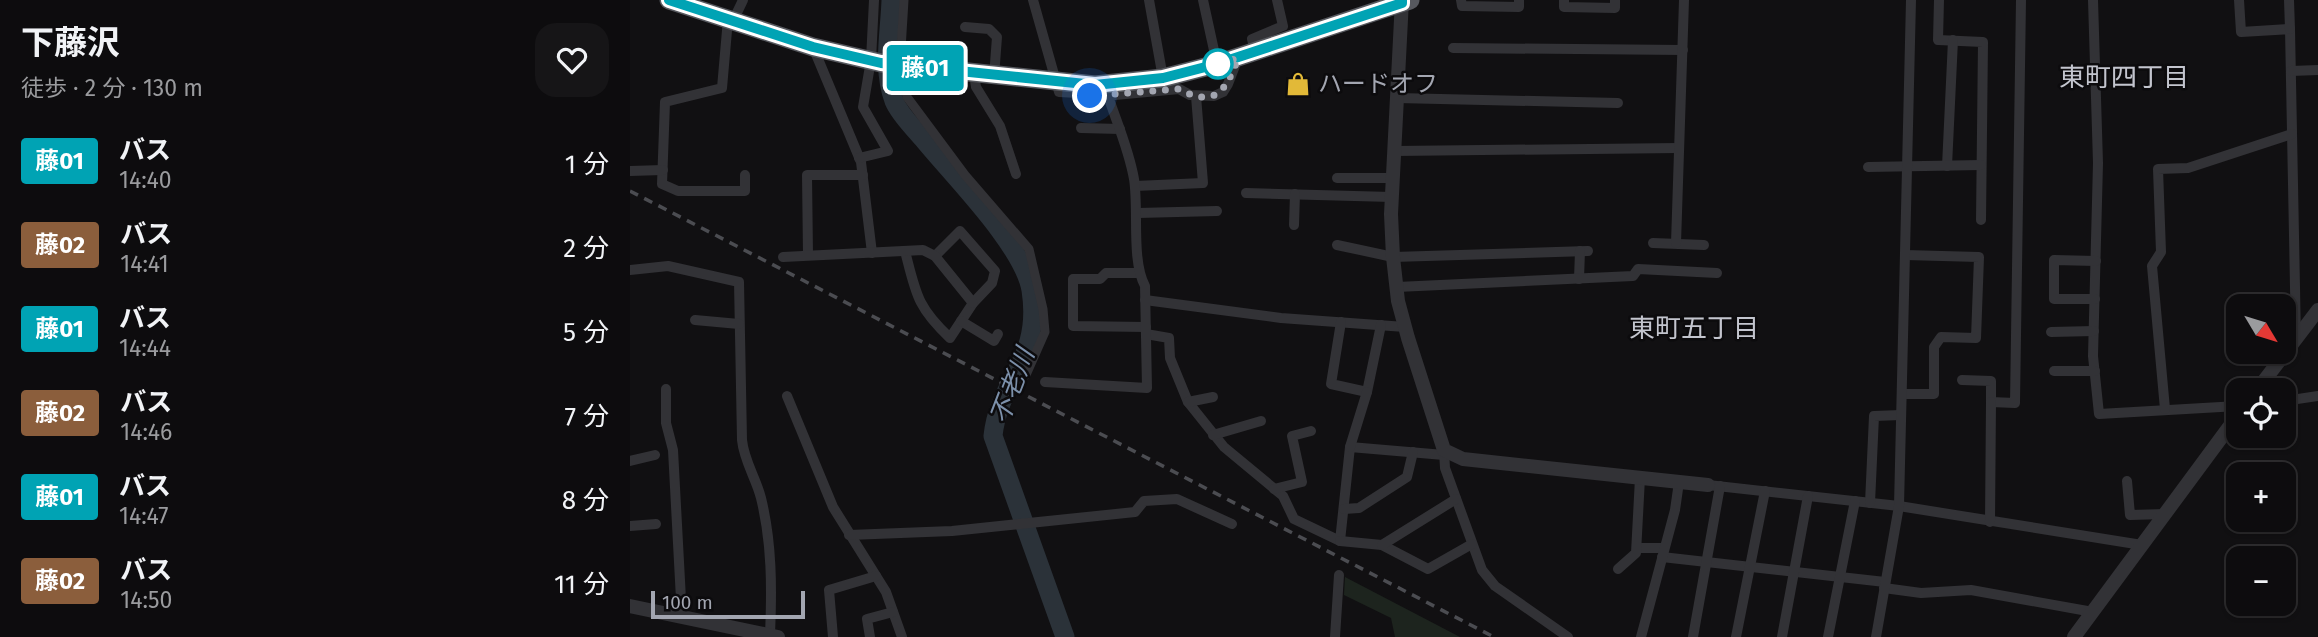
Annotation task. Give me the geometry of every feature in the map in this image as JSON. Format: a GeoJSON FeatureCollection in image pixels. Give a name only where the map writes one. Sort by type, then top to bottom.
{"type":"FeatureCollection","features":[{"type":"Feature","properties":{"kind":"highway"},"geometry":{"type":"LineString","coordinates":[[669,0],[813,47],[886,64],[1095,85],[1163,78],[1217,64],[1405,1]]}},
{"type":"Feature","properties":{"kind":"street"},"geometry":{"type":"LineString","coordinates":[[743,0],[730,20],[722,88],[665,102],[662,184],[678,191],[745,191],[745,175]]}},
{"type":"Feature","properties":{"kind":"street"},"geometry":{"type":"LineString","coordinates":[[874,0],[886,64],[965,175],[1029,249],[1043,309],[1045,332],[1026,375]]}},
{"type":"Feature","properties":{"kind":"street"},"geometry":{"type":"LineString","coordinates":[[859,158],[888,151],[863,107],[886,64],[904,0]]}},
{"type":"Feature","properties":{"kind":"street"},"geometry":{"type":"LineString","coordinates":[[1033,0],[1059,92],[1108,96],[1179,89],[1196,96],[1213,96],[1223,92],[1246,55],[1252,39],[1283,26],[1277,0]]}},
{"type":"Feature","properties":{"kind":"street"},"geometry":{"type":"LineString","coordinates":[[1149,0],[1163,78]]}},
{"type":"Feature","properties":{"kind":"street"},"geometry":{"type":"LineString","coordinates":[[1203,0],[1217,64]]}},
{"type":"Feature","properties":{"kind":"street"},"geometry":{"type":"LineString","coordinates":[[1461,0],[1462,6],[1519,8],[1519,0]]}},
{"type":"Feature","properties":{"kind":"street"},"geometry":{"type":"LineString","coordinates":[[1564,0],[1564,7],[1615,8],[1615,0]]}},
{"type":"Feature","properties":{"kind":"street"},"geometry":{"type":"LineString","coordinates":[[1676,243],[1684,0]]}},
{"type":"Feature","properties":{"kind":"street"},"geometry":{"type":"LineString","coordinates":[[1876,637],[1899,506],[1911,0]]}},
{"type":"Feature","properties":{"kind":"street"},"geometry":{"type":"LineString","coordinates":[[1939,0],[1938,40],[1983,42],[1981,220]]}},
{"type":"Feature","properties":{"kind":"street"},"geometry":{"type":"LineString","coordinates":[[1992,402],[2015,403],[2021,0]]}},
{"type":"Feature","properties":{"kind":"street"},"geometry":{"type":"LineString","coordinates":[[2093,0],[2098,163],[2094,331],[2099,414],[2226,406]]}},
{"type":"Feature","properties":{"kind":"street"},"geometry":{"type":"LineString","coordinates":[[2239,0],[2241,32],[2290,29]]}},
{"type":"Feature","properties":{"kind":"street"},"geometry":{"type":"LineString","coordinates":[[2288,0],[2295,294]]}},
{"type":"Feature","properties":{"kind":"street"},"geometry":{"type":"LineString","coordinates":[[1405,1],[1392,197],[1393,257],[1405,327],[1444,452],[1445,468],[1482,570],[1495,586],[1567,637]]}},
{"type":"Feature","properties":{"kind":"street"},"geometry":{"type":"LineString","coordinates":[[965,27],[989,29],[997,37],[984,75],[976,87],[1000,126],[1016,174]]}},
{"type":"Feature","properties":{"kind":"street"},"geometry":{"type":"LineString","coordinates":[[1947,166],[1953,40]]}},
{"type":"Feature","properties":{"kind":"street"},"geometry":{"type":"LineString","coordinates":[[813,47],[859,158],[872,253]]}},
{"type":"Feature","properties":{"kind":"street"},"geometry":{"type":"LineString","coordinates":[[1453,48],[1683,50]]}},
{"type":"Feature","properties":{"kind":"street"},"geometry":{"type":"LineString","coordinates":[[2291,71],[2318,70]]}},
{"type":"Feature","properties":{"kind":"street"},"geometry":{"type":"LineString","coordinates":[[1045,382],[1147,388],[1145,286],[1139,274],[1135,186],[1120,128],[1108,96]]}},
{"type":"Feature","properties":{"kind":"street"},"geometry":{"type":"LineString","coordinates":[[1135,186],[1203,183],[1196,96]]}},
{"type":"Feature","properties":{"kind":"street"},"geometry":{"type":"LineString","coordinates":[[1397,98],[1618,103]]}},
{"type":"Feature","properties":{"kind":"street"},"geometry":{"type":"LineString","coordinates":[[1081,128],[1120,128]]}},
{"type":"Feature","properties":{"kind":"street"},"geometry":{"type":"LineString","coordinates":[[2165,409],[2152,266],[2161,252],[2158,169],[2188,168],[2292,134]]}},
{"type":"Feature","properties":{"kind":"street"},"geometry":{"type":"LineString","coordinates":[[1395,151],[1679,148]]}},
{"type":"Feature","properties":{"kind":"street"},"geometry":{"type":"LineString","coordinates":[[1868,167],[1981,165]]}},
{"type":"Feature","properties":{"kind":"street"},"geometry":{"type":"LineString","coordinates":[[630,171],[663,170]]}},
{"type":"Feature","properties":{"kind":"street"},"geometry":{"type":"LineString","coordinates":[[808,255],[807,175],[863,175]]}},
{"type":"Feature","properties":{"kind":"street"},"geometry":{"type":"LineString","coordinates":[[1337,178],[1394,178]]}},
{"type":"Feature","properties":{"kind":"street"},"geometry":{"type":"LineString","coordinates":[[1246,193],[1392,197]]}},
{"type":"Feature","properties":{"kind":"street"},"geometry":{"type":"LineString","coordinates":[[1294,225],[1295,194]]}},
{"type":"Feature","properties":{"kind":"street"},"geometry":{"type":"LineString","coordinates":[[1138,212],[1217,211]]}},
{"type":"Feature","properties":{"kind":"street"},"geometry":{"type":"LineString","coordinates":[[905,251],[918,300],[925,314],[950,338],[973,303],[992,283],[995,271],[960,231],[935,256]]}},
{"type":"Feature","properties":{"kind":"street"},"geometry":{"type":"LineString","coordinates":[[1654,243],[1704,245]]}},
{"type":"Feature","properties":{"kind":"street"},"geometry":{"type":"LineString","coordinates":[[1337,245],[1393,257],[1584,251],[1579,279]]}},
{"type":"Feature","properties":{"kind":"street"},"geometry":{"type":"LineString","coordinates":[[783,257],[923,250],[935,256],[973,303]]}},
{"type":"Feature","properties":{"kind":"street"},"geometry":{"type":"LineString","coordinates":[[1902,394],[1934,394],[1934,347],[1941,337],[1976,338],[1979,257],[1905,255]]}},
{"type":"Feature","properties":{"kind":"street"},"geometry":{"type":"LineString","coordinates":[[2095,299],[2054,299],[2054,260],[2096,261]]}},
{"type":"Feature","properties":{"kind":"street"},"geometry":{"type":"LineString","coordinates":[[630,270],[668,266],[739,282],[743,453],[760,495],[769,548],[774,636],[630,606]]}},
{"type":"Feature","properties":{"kind":"street"},"geometry":{"type":"LineString","coordinates":[[1397,287],[1633,276],[1639,269],[1717,273]]}},
{"type":"Feature","properties":{"kind":"street"},"geometry":{"type":"LineString","coordinates":[[1139,274],[1107,272],[1100,279],[1073,279],[1073,326],[1146,331],[1169,338],[1170,358],[1188,402],[1213,435],[1246,468],[1283,496],[1294,519],[1340,541],[1382,545],[1428,569],[1472,544]]}},
{"type":"Feature","properties":{"kind":"street"},"geometry":{"type":"LineString","coordinates":[[1145,300],[1405,327]]}},
{"type":"Feature","properties":{"kind":"street"},"geometry":{"type":"LineString","coordinates":[[2296,339],[2318,310]]}},
{"type":"Feature","properties":{"kind":"street"},"geometry":{"type":"LineString","coordinates":[[695,320],[739,324]]}},
{"type":"Feature","properties":{"kind":"street"},"geometry":{"type":"LineString","coordinates":[[961,321],[994,341],[998,334]]}},
{"type":"Feature","properties":{"kind":"street"},"geometry":{"type":"LineString","coordinates":[[1341,322],[1331,384],[1367,392]]}},
{"type":"Feature","properties":{"kind":"street"},"geometry":{"type":"LineString","coordinates":[[1340,541],[1350,447],[1367,392],[1381,325]]}},
{"type":"Feature","properties":{"kind":"street"},"geometry":{"type":"LineString","coordinates":[[2051,332],[2094,331]]}},
{"type":"Feature","properties":{"kind":"street"},"geometry":{"type":"LineString","coordinates":[[2266,378],[2277,364]]}},
{"type":"Feature","properties":{"kind":"street"},"geometry":{"type":"LineString","coordinates":[[2054,371],[2095,372]]}},
{"type":"Feature","properties":{"kind":"street"},"geometry":{"type":"LineString","coordinates":[[1962,380],[1991,381],[1990,522]]}},
{"type":"Feature","properties":{"kind":"street"},"geometry":{"type":"LineString","coordinates":[[666,389],[666,423],[673,450],[682,618]]}},
{"type":"Feature","properties":{"kind":"street"},"geometry":{"type":"LineString","coordinates":[[788,396],[833,507],[876,576],[902,637]]}},
{"type":"Feature","properties":{"kind":"street"},"geometry":{"type":"LineString","coordinates":[[2296,399],[2318,396]]}},
{"type":"Feature","properties":{"kind":"street"},"geometry":{"type":"LineString","coordinates":[[1188,402],[1213,397]]}},
{"type":"Feature","properties":{"kind":"street"},"geometry":{"type":"LineString","coordinates":[[1870,503],[1874,416],[1901,415]]}},
{"type":"Feature","properties":{"kind":"street"},"geometry":{"type":"LineString","coordinates":[[1213,435],[1261,421]]}},
{"type":"Feature","properties":{"kind":"street"},"geometry":{"type":"LineString","coordinates":[[1274,489],[1302,482],[1292,436],[1311,431]]}},
{"type":"Feature","properties":{"kind":"street"},"geometry":{"type":"LineString","coordinates":[[2074,637],[2226,431]]}},
{"type":"Feature","properties":{"kind":"street"},"geometry":{"type":"LineString","coordinates":[[1350,447],[1444,452],[1463,459],[1899,506],[2142,545]]}},
{"type":"Feature","properties":{"kind":"street"},"geometry":{"type":"LineString","coordinates":[[1344,509],[1359,508],[1407,477],[1413,452]]}},
{"type":"Feature","properties":{"kind":"street"},"geometry":{"type":"LineString","coordinates":[[630,461],[655,456]]}},
{"type":"Feature","properties":{"kind":"street"},"geometry":{"type":"LineString","coordinates":[[1618,569],[1637,548],[1640,478]]}},
{"type":"Feature","properties":{"kind":"street"},"geometry":{"type":"LineString","coordinates":[[2127,481],[2130,515],[2165,514]]}},
{"type":"Feature","properties":{"kind":"street"},"geometry":{"type":"LineString","coordinates":[[1641,637],[1679,482]]}},
{"type":"Feature","properties":{"kind":"street"},"geometry":{"type":"LineString","coordinates":[[1693,637],[1706,564],[1714,485]]}},
{"type":"Feature","properties":{"kind":"street"},"geometry":{"type":"LineString","coordinates":[[1736,637],[1765,491]]}},
{"type":"Feature","properties":{"kind":"street"},"geometry":{"type":"LineString","coordinates":[[1782,637],[1808,496]]}},
{"type":"Feature","properties":{"kind":"street"},"geometry":{"type":"LineString","coordinates":[[849,535],[990,527],[1027,521],[1135,512],[1144,501],[1177,499],[1232,524]]}},
{"type":"Feature","properties":{"kind":"street"},"geometry":{"type":"LineString","coordinates":[[1382,545],[1457,499]]}},
{"type":"Feature","properties":{"kind":"street"},"geometry":{"type":"LineString","coordinates":[[1828,637],[1855,501]]}},
{"type":"Feature","properties":{"kind":"street"},"geometry":{"type":"LineString","coordinates":[[630,526],[656,524]]}},
{"type":"Feature","properties":{"kind":"street"},"geometry":{"type":"LineString","coordinates":[[1637,548],[1706,564],[1840,578],[1921,593],[1971,590],[2093,612]]}},
{"type":"Feature","properties":{"kind":"street"},"geometry":{"type":"LineString","coordinates":[[1335,637],[1339,575]]}},
{"type":"Feature","properties":{"kind":"street"},"geometry":{"type":"LineString","coordinates":[[833,637],[830,590],[876,576]]}},
{"type":"Feature","properties":{"kind":"street"},"geometry":{"type":"LineString","coordinates":[[870,637],[867,619],[893,612]]}},
{"type":"Feature","properties":{"kind":"shaded area"},"geometry":{"type":"Polygon","coordinates":[[[1345,577],[1460,637],[1395,637],[1391,618],[1344,595],[1345,577]]]}},
{"type":"Feature","properties":{"kind":"waterway","name":"不老川"},"geometry":{"type":"LineString","coordinates":[[891,0],[888,76],[894,101],[907,121],[1001,232],[1025,272],[1031,290],[1031,335],[1003,399],[993,436],[1065,637]]}},
{"type":"Feature","properties":{"kind":"railway"},"geometry":{"type":"LineString","coordinates":[[630,191],[1494,637]]}},
{"type":"Feature","properties":{"kind":"bus line","name":"藤01"},"geometry":{"type":"LineString","coordinates":[[669,0],[813,47],[881,63],[1034,81],[1095,85],[1163,78],[1217,64],[1402,3],[1402,0]]}},
{"type":"Feature","properties":{"kind":"place","name":"ハードオフ"},"geometry":{"type":"Point","coordinates":[1298,84]}},
{"type":"Feature","properties":{"kind":"district","name":"東町四丁目"},"geometry":{"type":"Point","coordinates":[2124,77]}},
{"type":"Feature","properties":{"kind":"district","name":"東町五丁目"},"geometry":{"type":"Point","coordinates":[1694,328]}},
{"type":"Feature","properties":{"kind":"route"},"geometry":{"type":"LineString","coordinates":[[1090,96],[1179,89],[1190,95],[1213,96],[1223,92],[1238,58],[1218,64]]}}]}
